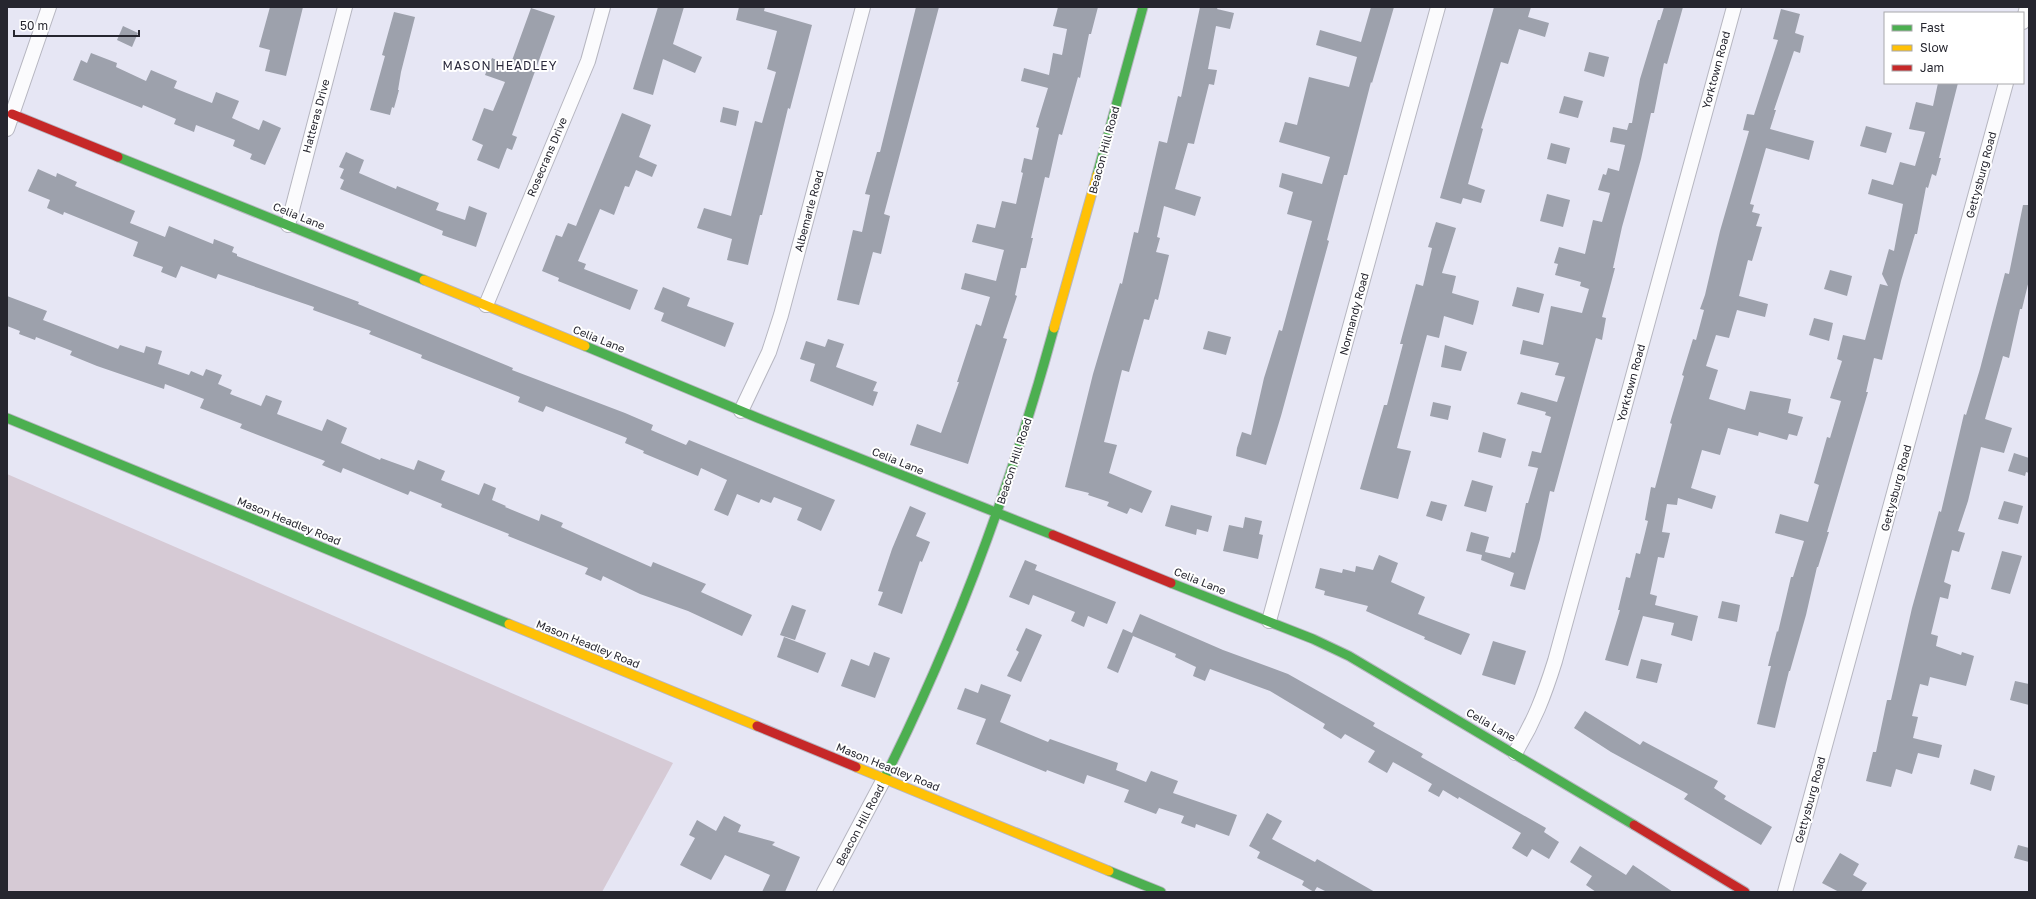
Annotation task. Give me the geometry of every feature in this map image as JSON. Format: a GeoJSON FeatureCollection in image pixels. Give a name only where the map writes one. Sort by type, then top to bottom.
{"type":"FeatureCollection","features":[{"type":"Feature","properties":{"kind":"street"},"geometry":{"type":"LineString","coordinates":[[7,129],[48,7]]}},
{"type":"Feature","properties":{"kind":"street","name":"Hatteras Drive"},"geometry":{"type":"LineString","coordinates":[[288,225],[345,7]]}},
{"type":"Feature","properties":{"kind":"street","name":"Rosecrans Drive"},"geometry":{"type":"LineString","coordinates":[[486,305],[585,67],[603,7]]}},
{"type":"Feature","properties":{"kind":"street","name":"Albemarle Road"},"geometry":{"type":"LineString","coordinates":[[741,411],[769,352],[782,315],[863,7]]}},
{"type":"Feature","properties":{"kind":"street","name":"Beacon Hill Road"},"geometry":{"type":"LineString","coordinates":[[824,892],[908,731],[945,647],[997,514],[1041,377],[1143,7]]}},
{"type":"Feature","properties":{"kind":"street","name":"Normandy Road"},"geometry":{"type":"LineString","coordinates":[[1269,621],[1438,7]]}},
{"type":"Feature","properties":{"kind":"street","name":"Yorktown Road"},"geometry":{"type":"LineString","coordinates":[[1515,753],[1533,723],[1544,696],[1555,661],[1734,7]]}},
{"type":"Feature","properties":{"kind":"street"},"geometry":{"type":"LineString","coordinates":[[2024,18],[2027,7]]}},
{"type":"Feature","properties":{"kind":"street","name":"Gettysburg Road"},"geometry":{"type":"LineString","coordinates":[[1785,892],[2006,84]]}},
{"type":"Feature","properties":{"kind":"street","name":"Celia Lane"},"geometry":{"type":"LineString","coordinates":[[12,114],[486,305],[741,411],[1313,639],[1349,656],[1515,753],[1745,892]]}},
{"type":"Feature","properties":{"kind":"street","name":"Mason Headley Road"},"geometry":{"type":"LineString","coordinates":[[7,418],[1161,892]]}},
{"type":"Feature","properties":{"kind":"shaded area"},"geometry":{"type":"Polygon","coordinates":[[[7,474],[673,763],[602,892],[7,892],[7,474]]]}},
{"type":"Feature","properties":{"kind":"building"},"geometry":{"type":"Polygon","coordinates":[[[270,7],[303,7],[286,76],[265,71],[270,50],[259,47],[270,7]]]}},
{"type":"Feature","properties":{"kind":"building"},"geometry":{"type":"Polygon","coordinates":[[[658,7],[684,7],[673,44],[702,57],[695,73],[663,59],[653,95],[633,89],[658,7]]]}},
{"type":"Feature","properties":{"kind":"building"},"geometry":{"type":"Polygon","coordinates":[[[739,7],[765,7],[764,11],[812,25],[790,109],[788,108],[762,215],[760,215],[748,265],[727,260],[732,239],[697,228],[704,208],[731,216],[755,121],[762,123],[776,72],[767,69],[777,31],[736,20],[739,7]]]}},
{"type":"Feature","properties":{"kind":"building"},"geometry":{"type":"Polygon","coordinates":[[[916,7],[939,7],[884,214],[890,216],[881,254],[873,252],[859,305],[837,300],[853,230],[862,232],[870,195],[865,194],[877,152],[880,152],[916,7]]]}},
{"type":"Feature","properties":{"kind":"building"},"geometry":{"type":"Polygon","coordinates":[[[1058,7],[1098,7],[1091,34],[1089,34],[1080,78],[1078,77],[1062,135],[1059,134],[1049,178],[1045,177],[1031,238],[1033,238],[1026,268],[1021,268],[1015,295],[1017,296],[1003,338],[1007,339],[968,464],[910,445],[917,424],[941,433],[959,382],[957,382],[976,324],[981,326],[990,297],[961,289],[965,273],[996,281],[1004,250],[972,242],[977,224],[995,228],[1002,201],[1016,204],[1023,173],[1021,172],[1024,158],[1032,160],[1039,128],[1036,127],[1048,88],[1021,81],[1024,68],[1049,75],[1053,53],[1062,55],[1067,29],[1053,26],[1058,7]]]}},
{"type":"Feature","properties":{"kind":"building"},"geometry":{"type":"Polygon","coordinates":[[[1200,7],[1218,7],[1217,9],[1234,13],[1230,29],[1216,26],[1208,69],[1217,70],[1214,85],[1209,84],[1194,144],[1188,143],[1175,189],[1201,197],[1195,216],[1164,206],[1157,237],[1160,238],[1156,252],[1169,255],[1158,300],[1155,299],[1149,320],[1144,319],[1129,372],[1122,370],[1104,442],[1117,445],[1109,473],[1152,491],[1142,513],[1130,508],[1127,514],[1107,506],[1109,502],[1088,495],[1089,493],[1065,487],[1093,374],[1120,283],[1122,284],[1134,232],[1138,233],[1159,141],[1167,143],[1178,96],[1181,97],[1200,7]]]}},
{"type":"Feature","properties":{"kind":"building"},"geometry":{"type":"Polygon","coordinates":[[[1371,7],[1394,7],[1372,83],[1371,82],[1347,175],[1344,175],[1327,240],[1329,241],[1266,465],[1236,456],[1237,448],[1242,432],[1251,435],[1264,378],[1279,330],[1282,331],[1312,221],[1287,214],[1293,192],[1279,187],[1282,173],[1322,184],[1330,157],[1279,142],[1285,122],[1297,125],[1309,77],[1349,87],[1357,57],[1316,45],[1320,30],[1361,42],[1371,7]]]}},
{"type":"Feature","properties":{"kind":"building"},"geometry":{"type":"Polygon","coordinates":[[[1494,7],[1531,7],[1528,17],[1549,23],[1545,37],[1519,29],[1508,64],[1501,62],[1481,128],[1483,129],[1468,184],[1485,190],[1481,203],[1463,198],[1461,204],[1440,198],[1494,7]]]}},
{"type":"Feature","properties":{"kind":"building"},"geometry":{"type":"Polygon","coordinates":[[[1664,7],[1683,7],[1667,64],[1664,63],[1654,113],[1651,113],[1641,159],[1622,227],[1613,268],[1615,268],[1602,317],[1606,318],[1602,340],[1596,338],[1554,492],[1550,491],[1540,539],[1525,590],[1510,586],[1514,573],[1481,560],[1482,555],[1466,551],[1471,532],[1489,537],[1485,552],[1510,558],[1512,552],[1515,553],[1526,503],[1528,503],[1538,468],[1528,466],[1532,451],[1541,453],[1551,417],[1545,415],[1546,412],[1517,404],[1521,392],[1557,402],[1565,377],[1555,375],[1559,363],[1520,354],[1523,340],[1543,345],[1551,306],[1582,313],[1589,289],[1580,286],[1581,282],[1555,275],[1558,264],[1554,263],[1559,247],[1585,254],[1593,220],[1602,222],[1610,193],[1598,190],[1603,174],[1606,175],[1608,168],[1619,171],[1625,145],[1610,142],[1613,127],[1627,130],[1629,123],[1632,123],[1640,79],[1658,20],[1660,20],[1664,7]]]}},
{"type":"Feature","properties":{"kind":"building"},"geometry":{"type":"Polygon","coordinates":[[[531,8],[555,16],[512,135],[517,137],[512,150],[507,148],[499,169],[477,160],[483,145],[472,140],[484,108],[493,111],[505,82],[485,75],[492,58],[510,66],[531,8]]]}},
{"type":"Feature","properties":{"kind":"building"},"geometry":{"type":"Polygon","coordinates":[[[1781,9],[1800,14],[1795,33],[1804,36],[1800,53],[1794,51],[1774,110],[1776,110],[1770,129],[1814,141],[1809,160],[1766,148],[1750,204],[1754,205],[1752,212],[1760,214],[1756,226],[1762,227],[1752,261],[1748,260],[1739,296],[1768,304],[1765,317],[1737,310],[1729,338],[1716,335],[1706,366],[1718,370],[1709,399],[1745,410],[1750,391],[1791,399],[1788,413],[1803,417],[1797,436],[1789,434],[1787,440],[1759,432],[1758,436],[1728,428],[1720,455],[1702,450],[1691,488],[1716,496],[1712,509],[1678,498],[1677,505],[1667,504],[1662,532],[1670,533],[1664,558],[1658,557],[1650,594],[1657,596],[1655,605],[1698,616],[1692,641],[1671,635],[1674,623],[1643,616],[1628,666],[1605,660],[1620,610],[1618,610],[1626,577],[1630,578],[1636,553],[1640,554],[1648,521],[1645,520],[1651,487],[1655,488],[1672,424],[1670,423],[1684,376],[1682,375],[1693,339],[1696,340],[1704,310],[1700,309],[1705,295],[1720,231],[1749,131],[1743,130],[1747,114],[1754,115],[1778,40],[1773,39],[1781,9]]]}},
{"type":"Feature","properties":{"kind":"building"},"geometry":{"type":"Polygon","coordinates":[[[394,12],[415,17],[401,72],[399,90],[394,108],[392,107],[390,115],[370,110],[385,56],[382,55],[394,12]]]}},
{"type":"Feature","properties":{"kind":"building"},"geometry":{"type":"Polygon","coordinates":[[[123,26],[138,33],[132,47],[117,40],[123,26]]]}},
{"type":"Feature","properties":{"kind":"building"},"geometry":{"type":"Polygon","coordinates":[[[1589,52],[1609,57],[1604,77],[1584,71],[1589,52]]]}},
{"type":"Feature","properties":{"kind":"building"},"geometry":{"type":"Polygon","coordinates":[[[91,53],[117,63],[116,67],[146,81],[151,70],[177,81],[174,88],[212,103],[216,92],[239,101],[232,118],[259,130],[263,120],[281,128],[265,165],[250,159],[252,154],[233,146],[235,140],[196,125],[194,132],[174,124],[176,119],[143,105],[142,108],[73,80],[81,60],[87,63],[91,53]]]}},
{"type":"Feature","properties":{"kind":"building"},"geometry":{"type":"Polygon","coordinates":[[[1938,84],[1958,84],[1939,158],[1941,158],[1936,176],[1932,174],[1928,188],[1926,187],[1917,234],[1915,234],[1901,281],[1882,360],[1874,358],[1866,392],[1868,392],[1827,532],[1829,532],[1817,567],[1806,615],[1789,671],[1775,728],[1757,724],[1771,666],[1768,666],[1791,577],[1793,577],[1804,541],[1775,533],[1780,514],[1808,522],[1819,485],[1814,483],[1827,437],[1830,438],[1841,401],[1830,398],[1842,361],[1837,359],[1843,335],[1865,340],[1880,284],[1888,286],[1882,274],[1889,249],[1894,251],[1903,204],[1868,194],[1872,179],[1893,185],[1900,162],[1915,166],[1925,132],[1909,129],[1916,102],[1933,106],[1938,84]]]}},
{"type":"Feature","properties":{"kind":"building"},"geometry":{"type":"Polygon","coordinates":[[[1564,96],[1583,101],[1578,118],[1559,113],[1564,96]]]}},
{"type":"Feature","properties":{"kind":"building"},"geometry":{"type":"Polygon","coordinates":[[[723,107],[739,111],[736,126],[720,122],[723,107]]]}},
{"type":"Feature","properties":{"kind":"building"},"geometry":{"type":"Polygon","coordinates":[[[622,113],[651,125],[639,157],[657,165],[652,177],[636,170],[629,187],[625,186],[614,215],[600,209],[578,261],[586,264],[584,269],[638,290],[630,310],[558,281],[559,278],[542,271],[556,235],[562,237],[568,223],[576,226],[622,113]]]}},
{"type":"Feature","properties":{"kind":"building"},"geometry":{"type":"Polygon","coordinates":[[[1866,126],[1892,133],[1886,153],[1860,146],[1866,126]]]}},
{"type":"Feature","properties":{"kind":"building"},"geometry":{"type":"Polygon","coordinates":[[[1551,143],[1570,148],[1566,164],[1547,159],[1551,143]]]}},
{"type":"Feature","properties":{"kind":"building"},"geometry":{"type":"Polygon","coordinates":[[[346,152],[364,160],[359,173],[396,189],[397,186],[439,203],[436,210],[465,220],[469,206],[487,213],[476,247],[442,235],[443,231],[340,189],[344,180],[340,178],[344,169],[339,167],[346,152]]]}},
{"type":"Feature","properties":{"kind":"building"},"geometry":{"type":"Polygon","coordinates":[[[38,169],[56,177],[57,173],[77,182],[75,186],[135,211],[130,223],[165,237],[169,226],[213,244],[214,239],[234,247],[232,252],[237,254],[237,256],[359,302],[358,304],[513,368],[512,370],[625,413],[653,425],[651,430],[686,445],[689,440],[835,500],[821,531],[797,520],[802,508],[774,497],[771,503],[761,499],[759,503],[737,494],[728,516],[714,510],[727,480],[701,468],[698,476],[643,453],[644,451],[625,443],[627,438],[546,406],[543,412],[518,402],[520,397],[421,358],[422,355],[369,334],[371,331],[313,310],[314,307],[218,274],[216,279],[181,266],[176,278],[161,272],[163,267],[133,256],[138,242],[64,212],[63,215],[47,208],[50,200],[28,191],[38,169]]]}},
{"type":"Feature","properties":{"kind":"building"},"geometry":{"type":"Polygon","coordinates":[[[1547,194],[1570,200],[1563,227],[1540,221],[1547,194]]]}},
{"type":"Feature","properties":{"kind":"building"},"geometry":{"type":"Polygon","coordinates":[[[2023,205],[2029,205],[2029,280],[2022,309],[2020,309],[2009,358],[2003,356],[1985,419],[2012,428],[2004,453],[1981,447],[1968,501],[1958,531],[1965,533],[1959,552],[1952,550],[1944,582],[1951,585],[1948,599],[1940,597],[1931,634],[1938,636],[1936,646],[1961,655],[1962,652],[1974,656],[1966,686],[1930,677],[1928,686],[1920,684],[1912,716],[1918,717],[1913,738],[1942,745],[1939,758],[1918,753],[1912,774],[1896,769],[1891,787],[1866,781],[1873,752],[1876,752],[1887,700],[1891,700],[1912,608],[1939,511],[1941,512],[1964,414],[1966,415],[1980,369],[2005,273],[2009,274],[2023,205]]]}},
{"type":"Feature","properties":{"kind":"building"},"geometry":{"type":"Polygon","coordinates":[[[1436,222],[1456,228],[1442,273],[1456,276],[1452,293],[1479,301],[1473,325],[1444,316],[1439,338],[1427,335],[1397,448],[1411,451],[1398,499],[1360,489],[1384,405],[1387,405],[1403,344],[1400,344],[1416,284],[1423,286],[1432,248],[1428,247],[1436,222]]]}},
{"type":"Feature","properties":{"kind":"building"},"geometry":{"type":"Polygon","coordinates":[[[1830,270],[1852,276],[1847,296],[1824,289],[1830,270]]]}},
{"type":"Feature","properties":{"kind":"building"},"geometry":{"type":"Polygon","coordinates":[[[663,287],[690,298],[687,306],[734,323],[725,347],[661,321],[664,313],[654,309],[663,287]]]}},
{"type":"Feature","properties":{"kind":"building"},"geometry":{"type":"Polygon","coordinates":[[[1517,287],[1544,294],[1539,313],[1512,306],[1517,287]]]}},
{"type":"Feature","properties":{"kind":"building"},"geometry":{"type":"Polygon","coordinates":[[[7,296],[47,311],[43,320],[118,349],[120,345],[144,353],[146,346],[162,351],[158,364],[189,375],[191,371],[203,376],[206,369],[222,375],[218,384],[232,390],[230,394],[261,406],[266,395],[282,401],[277,414],[322,431],[327,419],[347,428],[341,443],[380,460],[381,458],[414,470],[418,460],[445,471],[441,480],[479,495],[484,483],[496,488],[492,500],[506,506],[505,507],[539,521],[541,514],[563,523],[561,527],[651,567],[653,562],[706,584],[701,592],[752,615],[742,636],[688,611],[640,594],[603,576],[601,581],[585,574],[588,568],[441,507],[442,504],[410,491],[408,495],[343,468],[341,473],[322,465],[325,461],[240,428],[242,424],[200,408],[204,399],[165,384],[164,389],[97,366],[70,355],[72,351],[36,337],[35,340],[19,334],[20,331],[7,326],[7,296]]]}},
{"type":"Feature","properties":{"kind":"building"},"geometry":{"type":"Polygon","coordinates":[[[1814,318],[1833,323],[1829,341],[1809,335],[1814,318]]]}},
{"type":"Feature","properties":{"kind":"building"},"geometry":{"type":"Polygon","coordinates":[[[1208,331],[1231,337],[1226,355],[1203,349],[1208,331]]]}},
{"type":"Feature","properties":{"kind":"building"},"geometry":{"type":"Polygon","coordinates":[[[828,339],[844,344],[836,367],[877,382],[873,391],[878,392],[873,406],[810,381],[815,364],[800,359],[806,341],[825,347],[828,339]]]}},
{"type":"Feature","properties":{"kind":"building"},"geometry":{"type":"Polygon","coordinates":[[[1445,345],[1467,352],[1461,371],[1441,367],[1445,345]]]}},
{"type":"Feature","properties":{"kind":"building"},"geometry":{"type":"Polygon","coordinates":[[[1433,402],[1451,406],[1448,420],[1430,416],[1433,402]]]}},
{"type":"Feature","properties":{"kind":"building"},"geometry":{"type":"Polygon","coordinates":[[[1483,432],[1506,439],[1501,458],[1478,452],[1483,432]]]}},
{"type":"Feature","properties":{"kind":"building"},"geometry":{"type":"Polygon","coordinates":[[[2014,453],[2029,458],[2029,473],[2026,472],[2025,476],[2008,471],[2014,453]]]}},
{"type":"Feature","properties":{"kind":"building"},"geometry":{"type":"Polygon","coordinates":[[[1472,480],[1493,486],[1486,512],[1464,506],[1472,480]]]}},
{"type":"Feature","properties":{"kind":"building"},"geometry":{"type":"Polygon","coordinates":[[[1431,501],[1447,505],[1442,521],[1426,516],[1431,501]]]}},
{"type":"Feature","properties":{"kind":"building"},"geometry":{"type":"Polygon","coordinates":[[[2004,501],[2023,506],[2018,524],[1998,519],[2004,501]]]}},
{"type":"Feature","properties":{"kind":"building"},"geometry":{"type":"Polygon","coordinates":[[[1171,505],[1212,516],[1208,532],[1197,529],[1196,535],[1165,526],[1171,505]]]}},
{"type":"Feature","properties":{"kind":"building"},"geometry":{"type":"Polygon","coordinates":[[[910,506],[926,513],[916,536],[930,542],[922,562],[920,561],[902,614],[878,605],[883,592],[878,591],[892,549],[910,506]]]}},
{"type":"Feature","properties":{"kind":"building"},"geometry":{"type":"Polygon","coordinates":[[[1245,517],[1262,521],[1259,534],[1263,535],[1258,559],[1223,551],[1229,525],[1243,528],[1245,517]]]}},
{"type":"Feature","properties":{"kind":"building"},"geometry":{"type":"Polygon","coordinates":[[[2002,551],[2022,556],[2010,594],[1991,589],[2002,551]]]}},
{"type":"Feature","properties":{"kind":"building"},"geometry":{"type":"Polygon","coordinates":[[[1379,555],[1398,563],[1391,582],[1425,597],[1418,614],[1470,634],[1461,655],[1424,639],[1425,637],[1366,611],[1368,606],[1324,595],[1325,591],[1315,588],[1320,568],[1342,573],[1343,569],[1355,572],[1356,566],[1373,570],[1379,555]]]}},
{"type":"Feature","properties":{"kind":"building"},"geometry":{"type":"Polygon","coordinates":[[[1025,560],[1037,565],[1035,570],[1116,602],[1107,624],[1088,616],[1084,627],[1071,621],[1075,612],[1033,595],[1029,605],[1009,597],[1025,560]]]}},
{"type":"Feature","properties":{"kind":"building"},"geometry":{"type":"Polygon","coordinates":[[[1722,601],[1740,605],[1737,622],[1718,618],[1722,601]]]}},
{"type":"Feature","properties":{"kind":"building"},"geometry":{"type":"Polygon","coordinates":[[[792,605],[806,610],[795,640],[780,635],[792,605]]]}},
{"type":"Feature","properties":{"kind":"building"},"geometry":{"type":"Polygon","coordinates":[[[1140,614],[1223,650],[1288,674],[1375,723],[1373,726],[1423,754],[1421,757],[1546,828],[1544,832],[1559,842],[1549,859],[1532,849],[1527,857],[1512,848],[1521,833],[1459,797],[1458,799],[1443,790],[1439,797],[1428,791],[1432,784],[1393,762],[1387,773],[1368,762],[1375,751],[1345,734],[1341,739],[1323,728],[1325,724],[1270,691],[1210,669],[1205,681],[1193,676],[1196,667],[1175,657],[1176,654],[1133,636],[1118,673],[1107,668],[1123,629],[1132,633],[1140,614]]]}},
{"type":"Feature","properties":{"kind":"building"},"geometry":{"type":"Polygon","coordinates":[[[1026,628],[1042,635],[1021,682],[1007,676],[1019,652],[1016,650],[1026,628]]]}},
{"type":"Feature","properties":{"kind":"building"},"geometry":{"type":"Polygon","coordinates":[[[784,637],[826,653],[818,673],[777,657],[784,637]]]}},
{"type":"Feature","properties":{"kind":"building"},"geometry":{"type":"Polygon","coordinates":[[[1493,641],[1526,651],[1515,685],[1482,675],[1493,641]]]}},
{"type":"Feature","properties":{"kind":"building"},"geometry":{"type":"Polygon","coordinates":[[[874,652],[890,658],[875,698],[841,686],[851,659],[869,666],[874,652]]]}},
{"type":"Feature","properties":{"kind":"building"},"geometry":{"type":"Polygon","coordinates":[[[1641,659],[1662,664],[1657,683],[1636,678],[1641,659]]]}},
{"type":"Feature","properties":{"kind":"building"},"geometry":{"type":"Polygon","coordinates":[[[2015,681],[2029,684],[2029,705],[2010,700],[2015,681]]]}},
{"type":"Feature","properties":{"kind":"building"},"geometry":{"type":"Polygon","coordinates":[[[981,684],[1011,695],[1000,722],[1048,742],[1050,739],[1118,763],[1116,770],[1146,782],[1151,771],[1178,781],[1173,793],[1237,815],[1229,836],[1196,824],[1195,828],[1181,823],[1184,816],[1159,808],[1156,814],[1124,802],[1129,790],[1087,775],[1084,784],[1047,770],[1046,772],[976,744],[986,719],[957,709],[965,688],[978,693],[981,684]]]}},
{"type":"Feature","properties":{"kind":"building"},"geometry":{"type":"Polygon","coordinates":[[[1585,711],[1640,745],[1643,741],[1718,781],[1714,788],[1726,796],[1724,799],[1772,827],[1761,845],[1684,799],[1688,794],[1611,752],[1574,728],[1585,711]]]}},
{"type":"Feature","properties":{"kind":"building"},"geometry":{"type":"Polygon","coordinates":[[[1974,769],[1995,776],[1991,791],[1970,784],[1974,769]]]}},
{"type":"Feature","properties":{"kind":"building"},"geometry":{"type":"Polygon","coordinates":[[[1267,813],[1282,821],[1272,839],[1315,862],[1317,859],[1375,892],[1327,892],[1317,887],[1314,892],[1302,885],[1304,881],[1257,858],[1260,852],[1249,846],[1267,813]]]}},
{"type":"Feature","properties":{"kind":"building"},"geometry":{"type":"Polygon","coordinates":[[[724,816],[741,825],[738,832],[775,842],[772,845],[800,857],[785,892],[762,892],[770,875],[725,855],[711,880],[680,865],[695,838],[689,835],[697,820],[716,831],[724,816]]]}},
{"type":"Feature","properties":{"kind":"building"},"geometry":{"type":"Polygon","coordinates":[[[2018,845],[2029,848],[2029,862],[2014,858],[2018,845]]]}},
{"type":"Feature","properties":{"kind":"building"},"geometry":{"type":"Polygon","coordinates":[[[1580,846],[1626,875],[1633,865],[1673,892],[1596,892],[1586,885],[1592,876],[1570,862],[1580,846]]]}},
{"type":"Feature","properties":{"kind":"building"},"geometry":{"type":"Polygon","coordinates":[[[1840,853],[1859,864],[1853,875],[1867,883],[1861,892],[1839,892],[1822,883],[1840,853]]]}},
{"type":"Feature","properties":{"kind":"traffic: fast"},"geometry":{"type":"LineString","coordinates":[[1097,175],[1143,7]]}},
{"type":"Feature","properties":{"kind":"traffic: fast"},"geometry":{"type":"LineString","coordinates":[[118,157],[424,280]]}},
{"type":"Feature","properties":{"kind":"traffic: fast"},"geometry":{"type":"LineString","coordinates":[[884,779],[935,670],[980,558],[1020,444],[1054,328]]}},
{"type":"Feature","properties":{"kind":"traffic: fast"},"geometry":{"type":"LineString","coordinates":[[585,346],[758,418],[1053,535]]}},
{"type":"Feature","properties":{"kind":"traffic: fast"},"geometry":{"type":"LineString","coordinates":[[7,418],[509,624]]}},
{"type":"Feature","properties":{"kind":"traffic: fast"},"geometry":{"type":"LineString","coordinates":[[1171,583],[1313,639],[1349,656],[1634,825]]}},
{"type":"Feature","properties":{"kind":"traffic: fast"},"geometry":{"type":"LineString","coordinates":[[1109,871],[1161,892]]}},
{"type":"Feature","properties":{"kind":"traffic: slow"},"geometry":{"type":"LineString","coordinates":[[1054,328],[1097,175]]}},
{"type":"Feature","properties":{"kind":"traffic: slow"},"geometry":{"type":"LineString","coordinates":[[424,280],[585,346]]}},
{"type":"Feature","properties":{"kind":"traffic: slow"},"geometry":{"type":"LineString","coordinates":[[509,624],[757,726]]}},
{"type":"Feature","properties":{"kind":"traffic: slow"},"geometry":{"type":"LineString","coordinates":[[856,767],[1109,871]]}},
{"type":"Feature","properties":{"kind":"traffic: jam"},"geometry":{"type":"LineString","coordinates":[[12,114],[118,157]]}},
{"type":"Feature","properties":{"kind":"traffic: jam"},"geometry":{"type":"LineString","coordinates":[[1053,535],[1171,583]]}},
{"type":"Feature","properties":{"kind":"traffic: jam"},"geometry":{"type":"LineString","coordinates":[[757,726],[856,767]]}},
{"type":"Feature","properties":{"kind":"traffic: jam"},"geometry":{"type":"LineString","coordinates":[[1634,825],[1745,892]]}},
{"type":"Feature","properties":{"kind":"district","name":"MASON HEADLEY"},"geometry":{"type":"Point","coordinates":[500,66]}}]}
